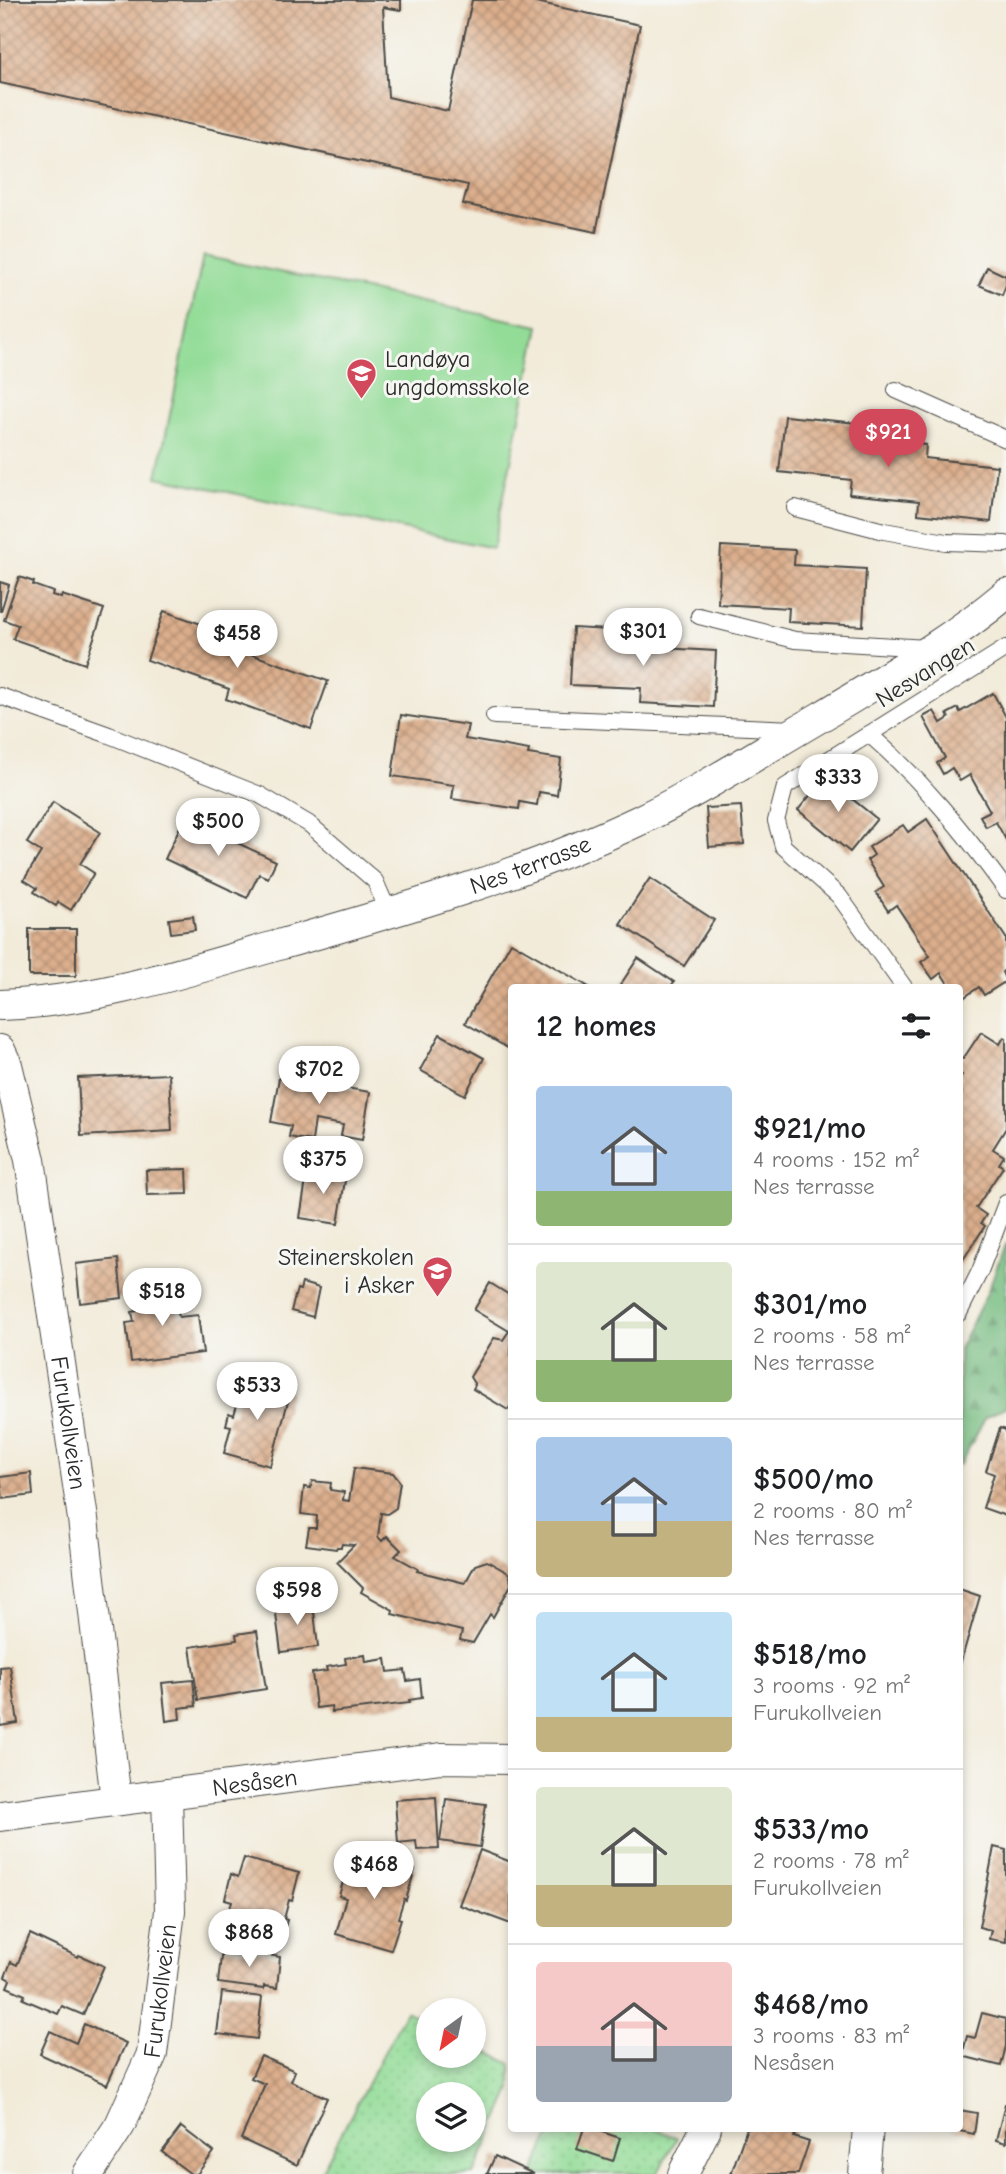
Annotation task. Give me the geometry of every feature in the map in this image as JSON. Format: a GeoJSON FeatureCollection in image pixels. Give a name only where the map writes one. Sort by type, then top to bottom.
{"type":"FeatureCollection","features":[{"type":"Feature","properties":{"kind":"street","name":"Nes terrasse"},"geometry":{"type":"LineString","coordinates":[[0,1005],[65,999],[130,988],[389,913],[571,850],[641,819],[800,729],[972,623],[1006,594]]}},
{"type":"Feature","properties":{"kind":"street","name":"Furukollveien"},"geometry":{"type":"LineString","coordinates":[[0,1050],[7,1065],[30,1160],[83,1519],[116,1800]]}},
{"type":"Feature","properties":{"kind":"street","name":"Nesåsen"},"geometry":{"type":"LineString","coordinates":[[0,1815],[441,1758],[508,1759]]}},
{"type":"Feature","properties":{"kind":"street","name":"Furukollveien"},"geometry":{"type":"LineString","coordinates":[[88,2174],[120,2126],[152,2054],[170,1911],[167,1794]]}},
{"type":"Feature","properties":{"kind":"street"},"geometry":{"type":"LineString","coordinates":[[683,2174],[704,2132]]}},
{"type":"Feature","properties":{"kind":"street"},"geometry":{"type":"LineString","coordinates":[[864,2174],[868,2132]]}},
{"type":"Feature","properties":{"kind":"lane"},"geometry":{"type":"LineString","coordinates":[[896,390],[1006,439]]}},
{"type":"Feature","properties":{"kind":"lane"},"geometry":{"type":"LineString","coordinates":[[795,508],[884,531],[946,542],[1006,544]]}},
{"type":"Feature","properties":{"kind":"lane"},"geometry":{"type":"LineString","coordinates":[[699,616],[795,640],[933,648]]}},
{"type":"Feature","properties":{"kind":"lane","name":"Nesvangen"},"geometry":{"type":"LineString","coordinates":[[902,984],[839,896],[783,846],[776,821],[785,787],[1006,648]]}},
{"type":"Feature","properties":{"kind":"lane"},"geometry":{"type":"LineString","coordinates":[[0,696],[260,795],[309,824],[375,881],[389,913]]}},
{"type":"Feature","properties":{"kind":"lane"},"geometry":{"type":"LineString","coordinates":[[494,716],[800,729]]}},
{"type":"Feature","properties":{"kind":"lane","name":"Nesvangen"},"geometry":{"type":"LineString","coordinates":[[869,734],[900,761],[931,794],[1006,890]]}},
{"type":"Feature","properties":{"kind":"lane"},"geometry":{"type":"LineString","coordinates":[[963,1305],[980,1271],[1006,1203]]}},
{"type":"Feature","properties":{"kind":"green space","name":"Landøya ungdomsskole"},"geometry":{"type":"Polygon","coordinates":[[[203,256],[539,326],[493,548],[157,477],[203,256]]]}},
{"type":"Feature","properties":{"kind":"green space"},"geometry":{"type":"Polygon","coordinates":[[[1006,1243],[1006,1407],[986,1417],[963,1459],[963,1341],[987,1293],[1006,1243]]]}},
{"type":"Feature","properties":{"kind":"green space"},"geometry":{"type":"Polygon","coordinates":[[[406,2011],[416,2016],[416,2068],[486,2068],[486,2051],[508,2062],[508,2097],[486,2147],[486,2082],[416,2082],[416,2152],[484,2152],[474,2174],[320,2174],[406,2011]]]}},
{"type":"Feature","properties":{"kind":"green space"},"geometry":{"type":"Polygon","coordinates":[[[550,2132],[663,2132],[677,2138],[657,2174],[533,2174],[550,2132]]]}},
{"type":"Feature","properties":{"kind":"building"},"geometry":{"type":"Polygon","coordinates":[[[0,0],[401,0],[401,10],[383,7],[388,97],[448,111],[472,0],[527,0],[640,25],[596,232],[463,204],[468,185],[0,83],[0,0]]]}},
{"type":"Feature","properties":{"kind":"building"},"geometry":{"type":"Polygon","coordinates":[[[987,267],[1006,276],[1002,295],[979,285],[987,267]]]}},
{"type":"Feature","properties":{"kind":"building"},"geometry":{"type":"Polygon","coordinates":[[[785,416],[857,423],[856,438],[926,445],[925,458],[997,466],[991,522],[918,514],[919,501],[849,494],[851,480],[779,472],[785,416]]]}},
{"type":"Feature","properties":{"kind":"building"},"geometry":{"type":"Polygon","coordinates":[[[721,546],[795,550],[794,565],[866,569],[863,626],[788,622],[789,608],[718,604],[721,546]]]}},
{"type":"Feature","properties":{"kind":"building"},"geometry":{"type":"Polygon","coordinates":[[[19,577],[53,592],[52,595],[61,598],[62,595],[104,609],[85,664],[13,639],[18,625],[4,620],[19,577]]]}},
{"type":"Feature","properties":{"kind":"building"},"geometry":{"type":"Polygon","coordinates":[[[0,582],[9,585],[1,611],[0,611],[0,582]]]}},
{"type":"Feature","properties":{"kind":"building"},"geometry":{"type":"Polygon","coordinates":[[[164,611],[247,640],[242,651],[328,681],[311,729],[226,699],[229,689],[147,660],[164,611]]]}},
{"type":"Feature","properties":{"kind":"building"},"geometry":{"type":"Polygon","coordinates":[[[573,628],[646,632],[645,647],[716,651],[713,707],[640,703],[641,688],[570,685],[573,628]]]}},
{"type":"Feature","properties":{"kind":"building"},"geometry":{"type":"Polygon","coordinates":[[[993,693],[1006,717],[1006,840],[996,822],[986,827],[980,816],[990,811],[970,775],[960,781],[952,768],[943,774],[937,763],[945,758],[923,717],[934,711],[941,723],[949,718],[947,714],[958,708],[960,712],[993,693]]]}},
{"type":"Feature","properties":{"kind":"building"},"geometry":{"type":"Polygon","coordinates":[[[401,715],[468,725],[465,739],[529,750],[528,754],[561,759],[557,795],[539,792],[537,805],[520,802],[519,809],[452,799],[454,785],[392,776],[401,715]]]}},
{"type":"Feature","properties":{"kind":"building"},"geometry":{"type":"Polygon","coordinates":[[[825,777],[877,819],[850,852],[798,810],[825,777]]]}},
{"type":"Feature","properties":{"kind":"building"},"geometry":{"type":"Polygon","coordinates":[[[53,802],[100,832],[80,864],[94,873],[71,910],[58,902],[56,906],[34,892],[37,888],[24,880],[41,852],[27,843],[53,802]]]}},
{"type":"Feature","properties":{"kind":"building"},"geometry":{"type":"Polygon","coordinates":[[[741,806],[744,844],[709,847],[706,808],[741,806]]]}},
{"type":"Feature","properties":{"kind":"building"},"geometry":{"type":"Polygon","coordinates":[[[184,818],[276,861],[268,878],[259,874],[247,898],[165,859],[184,818]]]}},
{"type":"Feature","properties":{"kind":"building"},"geometry":{"type":"Polygon","coordinates":[[[927,819],[1006,938],[1006,969],[1002,972],[1006,981],[984,995],[979,987],[963,998],[963,984],[948,984],[941,973],[933,979],[921,962],[930,956],[896,905],[888,911],[876,892],[884,887],[867,860],[874,855],[869,847],[903,825],[908,832],[927,819]]]}},
{"type":"Feature","properties":{"kind":"building"},"geometry":{"type":"Polygon","coordinates":[[[650,878],[714,920],[684,966],[620,924],[650,878]]]}},
{"type":"Feature","properties":{"kind":"building"},"geometry":{"type":"Polygon","coordinates":[[[193,916],[195,930],[171,933],[169,919],[193,916]]]}},
{"type":"Feature","properties":{"kind":"building"},"geometry":{"type":"Polygon","coordinates":[[[29,929],[76,929],[76,976],[29,976],[29,929]]]}},
{"type":"Feature","properties":{"kind":"building"},"geometry":{"type":"Polygon","coordinates":[[[511,942],[584,984],[508,984],[508,1048],[465,1023],[511,942]]]}},
{"type":"Feature","properties":{"kind":"building"},"geometry":{"type":"Polygon","coordinates":[[[638,958],[674,982],[672,984],[621,984],[638,958]]]}},
{"type":"Feature","properties":{"kind":"building"},"geometry":{"type":"Polygon","coordinates":[[[981,1032],[1000,1044],[1004,1037],[1006,1038],[1006,1128],[993,1149],[1004,1156],[999,1164],[1003,1167],[976,1208],[986,1215],[981,1223],[985,1226],[963,1260],[963,1059],[981,1032]]]}},
{"type":"Feature","properties":{"kind":"building"},"geometry":{"type":"Polygon","coordinates":[[[440,1034],[484,1058],[465,1095],[420,1070],[440,1034]]]}},
{"type":"Feature","properties":{"kind":"building"},"geometry":{"type":"Polygon","coordinates":[[[299,1071],[329,1076],[328,1085],[370,1092],[362,1140],[341,1136],[343,1125],[315,1120],[312,1141],[289,1137],[291,1126],[271,1122],[279,1078],[297,1081],[299,1071]]]}},
{"type":"Feature","properties":{"kind":"building"},"geometry":{"type":"Polygon","coordinates":[[[169,1074],[172,1131],[81,1136],[78,1078],[169,1074]]]}},
{"type":"Feature","properties":{"kind":"building"},"geometry":{"type":"Polygon","coordinates":[[[308,1168],[346,1174],[338,1224],[300,1218],[308,1168]]]}},
{"type":"Feature","properties":{"kind":"building"},"geometry":{"type":"Polygon","coordinates":[[[187,1169],[188,1194],[147,1195],[146,1170],[187,1169]]]}},
{"type":"Feature","properties":{"kind":"building"},"geometry":{"type":"Polygon","coordinates":[[[118,1259],[122,1298],[80,1303],[76,1264],[118,1259]]]}},
{"type":"Feature","properties":{"kind":"building"},"geometry":{"type":"Polygon","coordinates":[[[302,1283],[319,1288],[313,1317],[291,1311],[297,1289],[300,1290],[302,1283]]]}},
{"type":"Feature","properties":{"kind":"building"},"geometry":{"type":"Polygon","coordinates":[[[490,1283],[508,1294],[508,1330],[474,1310],[490,1283]]]}},
{"type":"Feature","properties":{"kind":"building"},"geometry":{"type":"Polygon","coordinates":[[[175,1287],[177,1298],[174,1298],[179,1317],[198,1315],[203,1353],[131,1362],[126,1323],[134,1322],[132,1312],[137,1311],[134,1292],[175,1287]]]}},
{"type":"Feature","properties":{"kind":"building"},"geometry":{"type":"Polygon","coordinates":[[[508,1332],[508,1410],[473,1389],[475,1385],[470,1377],[494,1338],[503,1340],[508,1332]]]}},
{"type":"Feature","properties":{"kind":"building"},"geometry":{"type":"Polygon","coordinates":[[[245,1378],[291,1391],[270,1466],[224,1453],[231,1426],[226,1425],[229,1413],[234,1415],[245,1378]]]}},
{"type":"Feature","properties":{"kind":"building"},"geometry":{"type":"Polygon","coordinates":[[[1000,1428],[1006,1430],[1006,1516],[983,1508],[994,1474],[986,1471],[1000,1428]]]}},
{"type":"Feature","properties":{"kind":"building"},"geometry":{"type":"Polygon","coordinates":[[[354,1468],[393,1473],[400,1482],[396,1508],[387,1514],[381,1513],[378,1537],[382,1541],[387,1536],[401,1550],[395,1556],[418,1569],[417,1571],[465,1583],[475,1565],[487,1561],[508,1573],[508,1590],[493,1617],[490,1614],[473,1643],[460,1640],[462,1631],[392,1614],[393,1610],[361,1592],[363,1588],[337,1562],[354,1545],[342,1544],[336,1549],[306,1545],[309,1528],[316,1528],[317,1516],[301,1514],[304,1487],[311,1488],[312,1481],[331,1483],[330,1490],[344,1492],[343,1500],[349,1501],[354,1468]]]}},
{"type":"Feature","properties":{"kind":"building"},"geometry":{"type":"Polygon","coordinates":[[[31,1473],[33,1495],[3,1499],[0,1477],[31,1473]]]}},
{"type":"Feature","properties":{"kind":"building"},"geometry":{"type":"Polygon","coordinates":[[[963,1590],[980,1596],[963,1655],[963,1590]]]}},
{"type":"Feature","properties":{"kind":"building"},"geometry":{"type":"Polygon","coordinates":[[[313,1603],[318,1647],[281,1652],[275,1607],[313,1603]]]}},
{"type":"Feature","properties":{"kind":"building"},"geometry":{"type":"Polygon","coordinates":[[[257,1631],[266,1689],[198,1700],[190,1647],[237,1640],[236,1634],[257,1631]]]}},
{"type":"Feature","properties":{"kind":"building"},"geometry":{"type":"Polygon","coordinates":[[[365,1655],[366,1662],[386,1659],[388,1672],[405,1670],[407,1681],[420,1679],[422,1698],[409,1700],[410,1703],[332,1712],[331,1706],[316,1708],[312,1673],[327,1671],[326,1667],[346,1664],[345,1658],[365,1655]]]}},
{"type":"Feature","properties":{"kind":"building"},"geometry":{"type":"Polygon","coordinates":[[[10,1666],[18,1723],[0,1726],[0,1667],[10,1666]]]}},
{"type":"Feature","properties":{"kind":"building"},"geometry":{"type":"Polygon","coordinates":[[[193,1680],[196,1706],[179,1708],[180,1719],[166,1721],[162,1683],[193,1680]]]}},
{"type":"Feature","properties":{"kind":"building"},"geometry":{"type":"Polygon","coordinates":[[[436,1797],[439,1849],[417,1850],[416,1841],[398,1843],[395,1800],[436,1797]]]}},
{"type":"Feature","properties":{"kind":"building"},"geometry":{"type":"Polygon","coordinates":[[[446,1799],[486,1804],[480,1847],[440,1841],[446,1799]]]}},
{"type":"Feature","properties":{"kind":"building"},"geometry":{"type":"Polygon","coordinates":[[[994,1847],[1006,1850],[1006,1942],[989,1939],[991,1930],[979,1927],[994,1847]]]}},
{"type":"Feature","properties":{"kind":"building"},"geometry":{"type":"Polygon","coordinates":[[[480,1850],[508,1861],[508,1923],[459,1905],[480,1850]]]}},
{"type":"Feature","properties":{"kind":"building"},"geometry":{"type":"Polygon","coordinates":[[[359,1853],[415,1869],[398,1918],[401,1919],[391,1950],[336,1934],[346,1898],[339,1896],[346,1871],[353,1873],[359,1853]]]}},
{"type":"Feature","properties":{"kind":"building"},"geometry":{"type":"Polygon","coordinates":[[[244,1858],[299,1873],[292,1901],[289,1900],[284,1919],[287,1920],[278,1951],[222,1936],[232,1901],[225,1899],[231,1874],[238,1877],[244,1858]]]}},
{"type":"Feature","properties":{"kind":"building"},"geometry":{"type":"Polygon","coordinates":[[[30,1934],[104,1966],[83,2015],[62,2006],[58,2014],[23,1999],[25,1995],[7,1987],[10,1980],[5,1977],[11,1962],[17,1965],[30,1934]]]}},
{"type":"Feature","properties":{"kind":"building"},"geometry":{"type":"Polygon","coordinates":[[[222,1948],[268,1953],[280,1957],[277,1988],[218,1983],[222,1948]]]}},
{"type":"Feature","properties":{"kind":"building"},"geometry":{"type":"Polygon","coordinates":[[[222,1992],[262,1997],[257,2039],[217,2034],[222,1992]]]}},
{"type":"Feature","properties":{"kind":"building"},"geometry":{"type":"Polygon","coordinates":[[[982,2013],[1006,2019],[1006,2046],[1001,2066],[963,2056],[967,2036],[975,2038],[982,2013]]]}},
{"type":"Feature","properties":{"kind":"building"},"geometry":{"type":"Polygon","coordinates":[[[84,2024],[126,2043],[107,2085],[40,2054],[50,2031],[76,2043],[84,2024]]]}},
{"type":"Feature","properties":{"kind":"building"},"geometry":{"type":"Polygon","coordinates":[[[261,2056],[295,2071],[291,2081],[327,2098],[297,2165],[241,2139],[265,2084],[251,2078],[261,2056]]]}},
{"type":"Feature","properties":{"kind":"building"},"geometry":{"type":"Polygon","coordinates":[[[1006,2104],[1006,2143],[996,2140],[1006,2104]]]}},
{"type":"Feature","properties":{"kind":"building"},"geometry":{"type":"Polygon","coordinates":[[[963,2111],[977,2113],[974,2134],[963,2132],[963,2111]]]}},
{"type":"Feature","properties":{"kind":"building"},"geometry":{"type":"Polygon","coordinates":[[[181,2127],[214,2152],[197,2174],[191,2174],[162,2152],[181,2127]]]}},
{"type":"Feature","properties":{"kind":"building"},"geometry":{"type":"Polygon","coordinates":[[[583,2132],[602,2132],[620,2138],[613,2161],[577,2149],[583,2132]]]}},
{"type":"Feature","properties":{"kind":"building"},"geometry":{"type":"Polygon","coordinates":[[[746,2132],[796,2132],[794,2137],[809,2142],[798,2174],[731,2174],[746,2132]]]}},
{"type":"Feature","properties":{"kind":"building"},"geometry":{"type":"Polygon","coordinates":[[[495,2156],[534,2174],[487,2174],[495,2156]]]}},
{"type":"Feature","properties":{"kind":"place","name":"Landøya ungdomsskole"},"geometry":{"type":"Point","coordinates":[362,400]}},
{"type":"Feature","properties":{"kind":"place","name":"Steinerskolen i Asker"},"geometry":{"type":"Point","coordinates":[437,1298]}}]}
